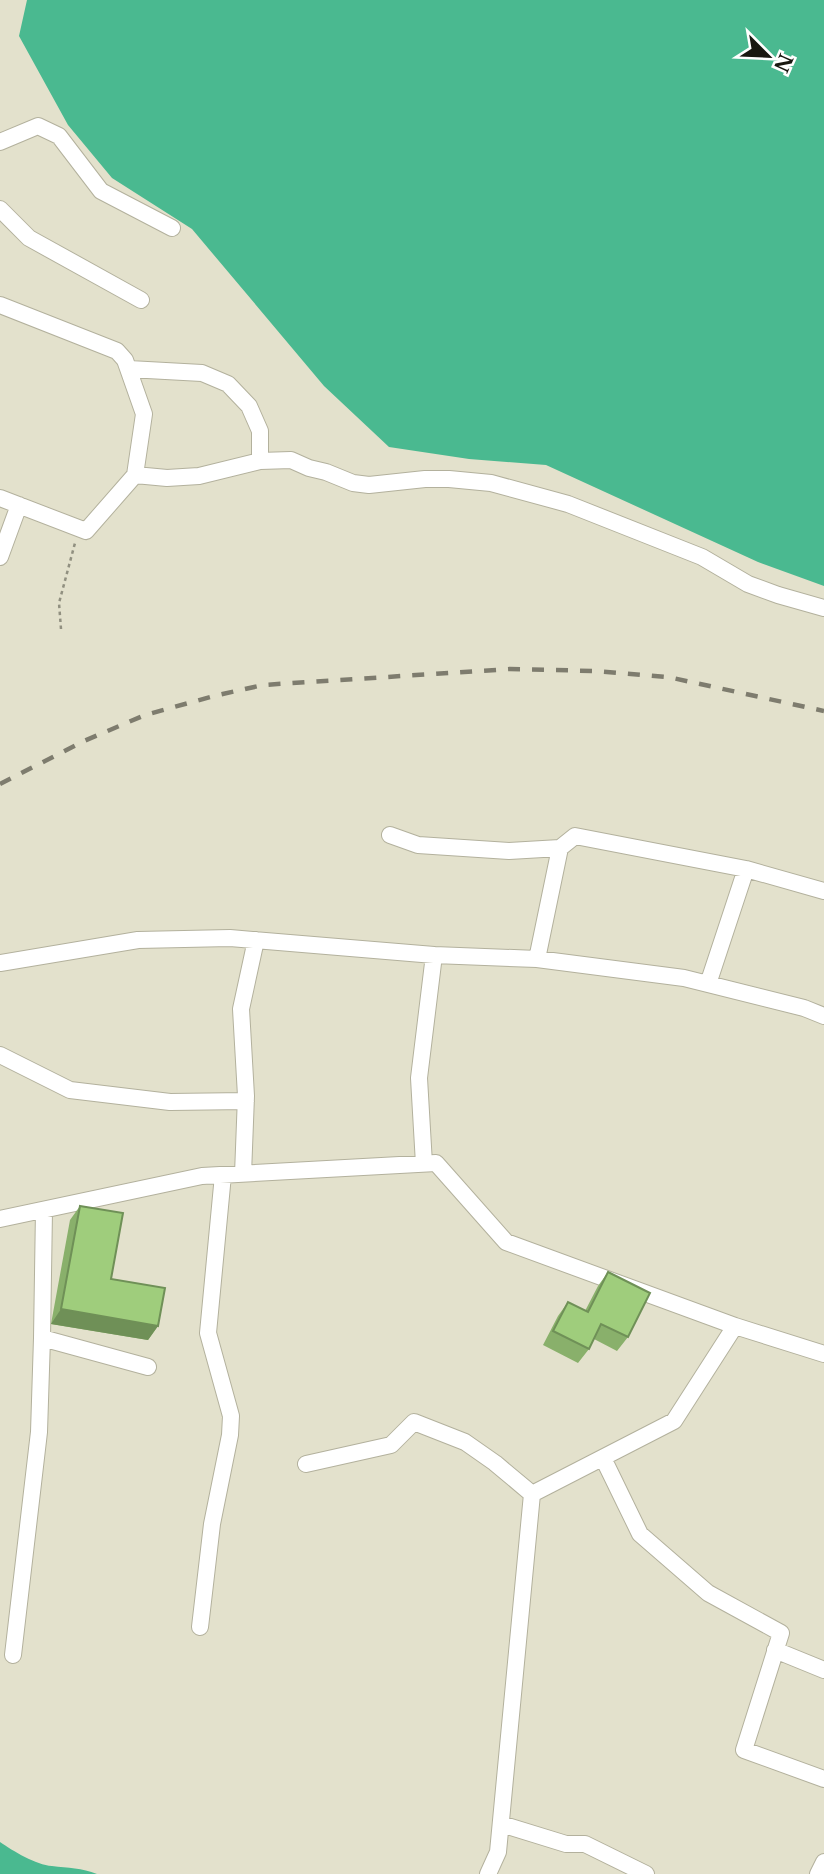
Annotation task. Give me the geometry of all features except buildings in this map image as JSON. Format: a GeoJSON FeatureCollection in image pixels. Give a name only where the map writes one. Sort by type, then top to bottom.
{"type":"FeatureCollection","features":[{"type":"Feature","properties":{"kind":"street"},"geometry":{"type":"LineString","coordinates":[[0,142],[38,126],[59,136],[101,191],[172,228]]}},
{"type":"Feature","properties":{"kind":"street"},"geometry":{"type":"LineString","coordinates":[[0,209],[29,238],[141,300]]}},
{"type":"Feature","properties":{"kind":"street"},"geometry":{"type":"LineString","coordinates":[[0,305],[117,351],[129,369],[144,414],[135,475],[86,531],[0,498]]}},
{"type":"Feature","properties":{"kind":"street"},"geometry":{"type":"LineString","coordinates":[[129,369],[202,373],[228,384],[249,406],[260,431],[260,461]]}},
{"type":"Feature","properties":{"kind":"street"},"geometry":{"type":"LineString","coordinates":[[135,475],[167,478],[199,476],[260,461],[291,460],[353,483],[369,485],[425,479],[491,484],[568,504],[702,557],[748,584],[824,608]]}},
{"type":"Feature","properties":{"kind":"street"},"geometry":{"type":"LineString","coordinates":[[0,557],[19,505]]}},
{"type":"Feature","properties":{"kind":"street"},"geometry":{"type":"LineString","coordinates":[[390,835],[418,845],[509,851],[560,848],[575,836],[746,869],[824,891]]}},
{"type":"Feature","properties":{"kind":"street"},"geometry":{"type":"LineString","coordinates":[[537,959],[560,848]]}},
{"type":"Feature","properties":{"kind":"street"},"geometry":{"type":"LineString","coordinates":[[708,984],[746,869]]}},
{"type":"Feature","properties":{"kind":"street"},"geometry":{"type":"LineString","coordinates":[[0,963],[138,940],[230,938],[434,955],[537,959],[684,978],[804,1008],[824,1016]]}},
{"type":"Feature","properties":{"kind":"street"},"geometry":{"type":"LineString","coordinates":[[243,1174],[246,1101],[242,1009],[256,940]]}},
{"type":"Feature","properties":{"kind":"street"},"geometry":{"type":"LineString","coordinates":[[424,1164],[419,1078],[434,955]]}},
{"type":"Feature","properties":{"kind":"street"},"geometry":{"type":"LineString","coordinates":[[0,1055],[70,1090],[170,1102],[246,1101]]}},
{"type":"Feature","properties":{"kind":"street"},"geometry":{"type":"LineString","coordinates":[[0,1219],[202,1176],[436,1163],[506,1242],[734,1326],[824,1354]]}},
{"type":"Feature","properties":{"kind":"street"},"geometry":{"type":"LineString","coordinates":[[200,1627],[212,1524],[230,1435],[231,1416],[208,1333],[223,1175]]}},
{"type":"Feature","properties":{"kind":"street"},"geometry":{"type":"LineString","coordinates":[[13,1656],[39,1432],[44,1210]]}},
{"type":"Feature","properties":{"kind":"street"},"geometry":{"type":"LineString","coordinates":[[532,1494],[674,1421],[734,1326]]}},
{"type":"Feature","properties":{"kind":"street"},"geometry":{"type":"LineString","coordinates":[[42,1338],[148,1367]]}},
{"type":"Feature","properties":{"kind":"street"},"geometry":{"type":"LineString","coordinates":[[306,1464],[391,1445],[414,1422],[465,1442],[532,1494]]}},
{"type":"Feature","properties":{"kind":"street"},"geometry":{"type":"LineString","coordinates":[[603,1458],[640,1534],[708,1593],[781,1633],[744,1750],[824,1779]]}},
{"type":"Feature","properties":{"kind":"street"},"geometry":{"type":"LineString","coordinates":[[488,1874],[498,1852],[532,1494]]}},
{"type":"Feature","properties":{"kind":"street"},"geometry":{"type":"LineString","coordinates":[[775,1650],[824,1670]]}},
{"type":"Feature","properties":{"kind":"street"},"geometry":{"type":"LineString","coordinates":[[501,1824],[566,1844],[584,1844],[646,1874]]}},
{"type":"Feature","properties":{"kind":"street"},"geometry":{"type":"LineString","coordinates":[[818,1874],[824,1862]]}},
{"type":"Feature","properties":{"kind":"path"},"geometry":{"type":"LineString","coordinates":[[61,629],[59,603],[76,538],[86,531]]}},
{"type":"Feature","properties":{"kind":"shaded area"},"geometry":{"type":"Polygon","coordinates":[[[27,0],[824,0],[824,586],[758,562],[546,465],[469,459],[389,447],[324,386],[192,229],[112,178],[68,125],[19,36],[27,0]]]}},
{"type":"Feature","properties":{"kind":"shaded area"},"geometry":{"type":"Polygon","coordinates":[[[0,1842],[39,1863],[97,1874],[0,1874],[0,1842]]]}},
{"type":"Feature","properties":{"kind":"railway"},"geometry":{"type":"LineString","coordinates":[[0,784],[84,741],[145,715],[263,685],[510,669],[596,671],[668,677],[824,711]]}}]}
